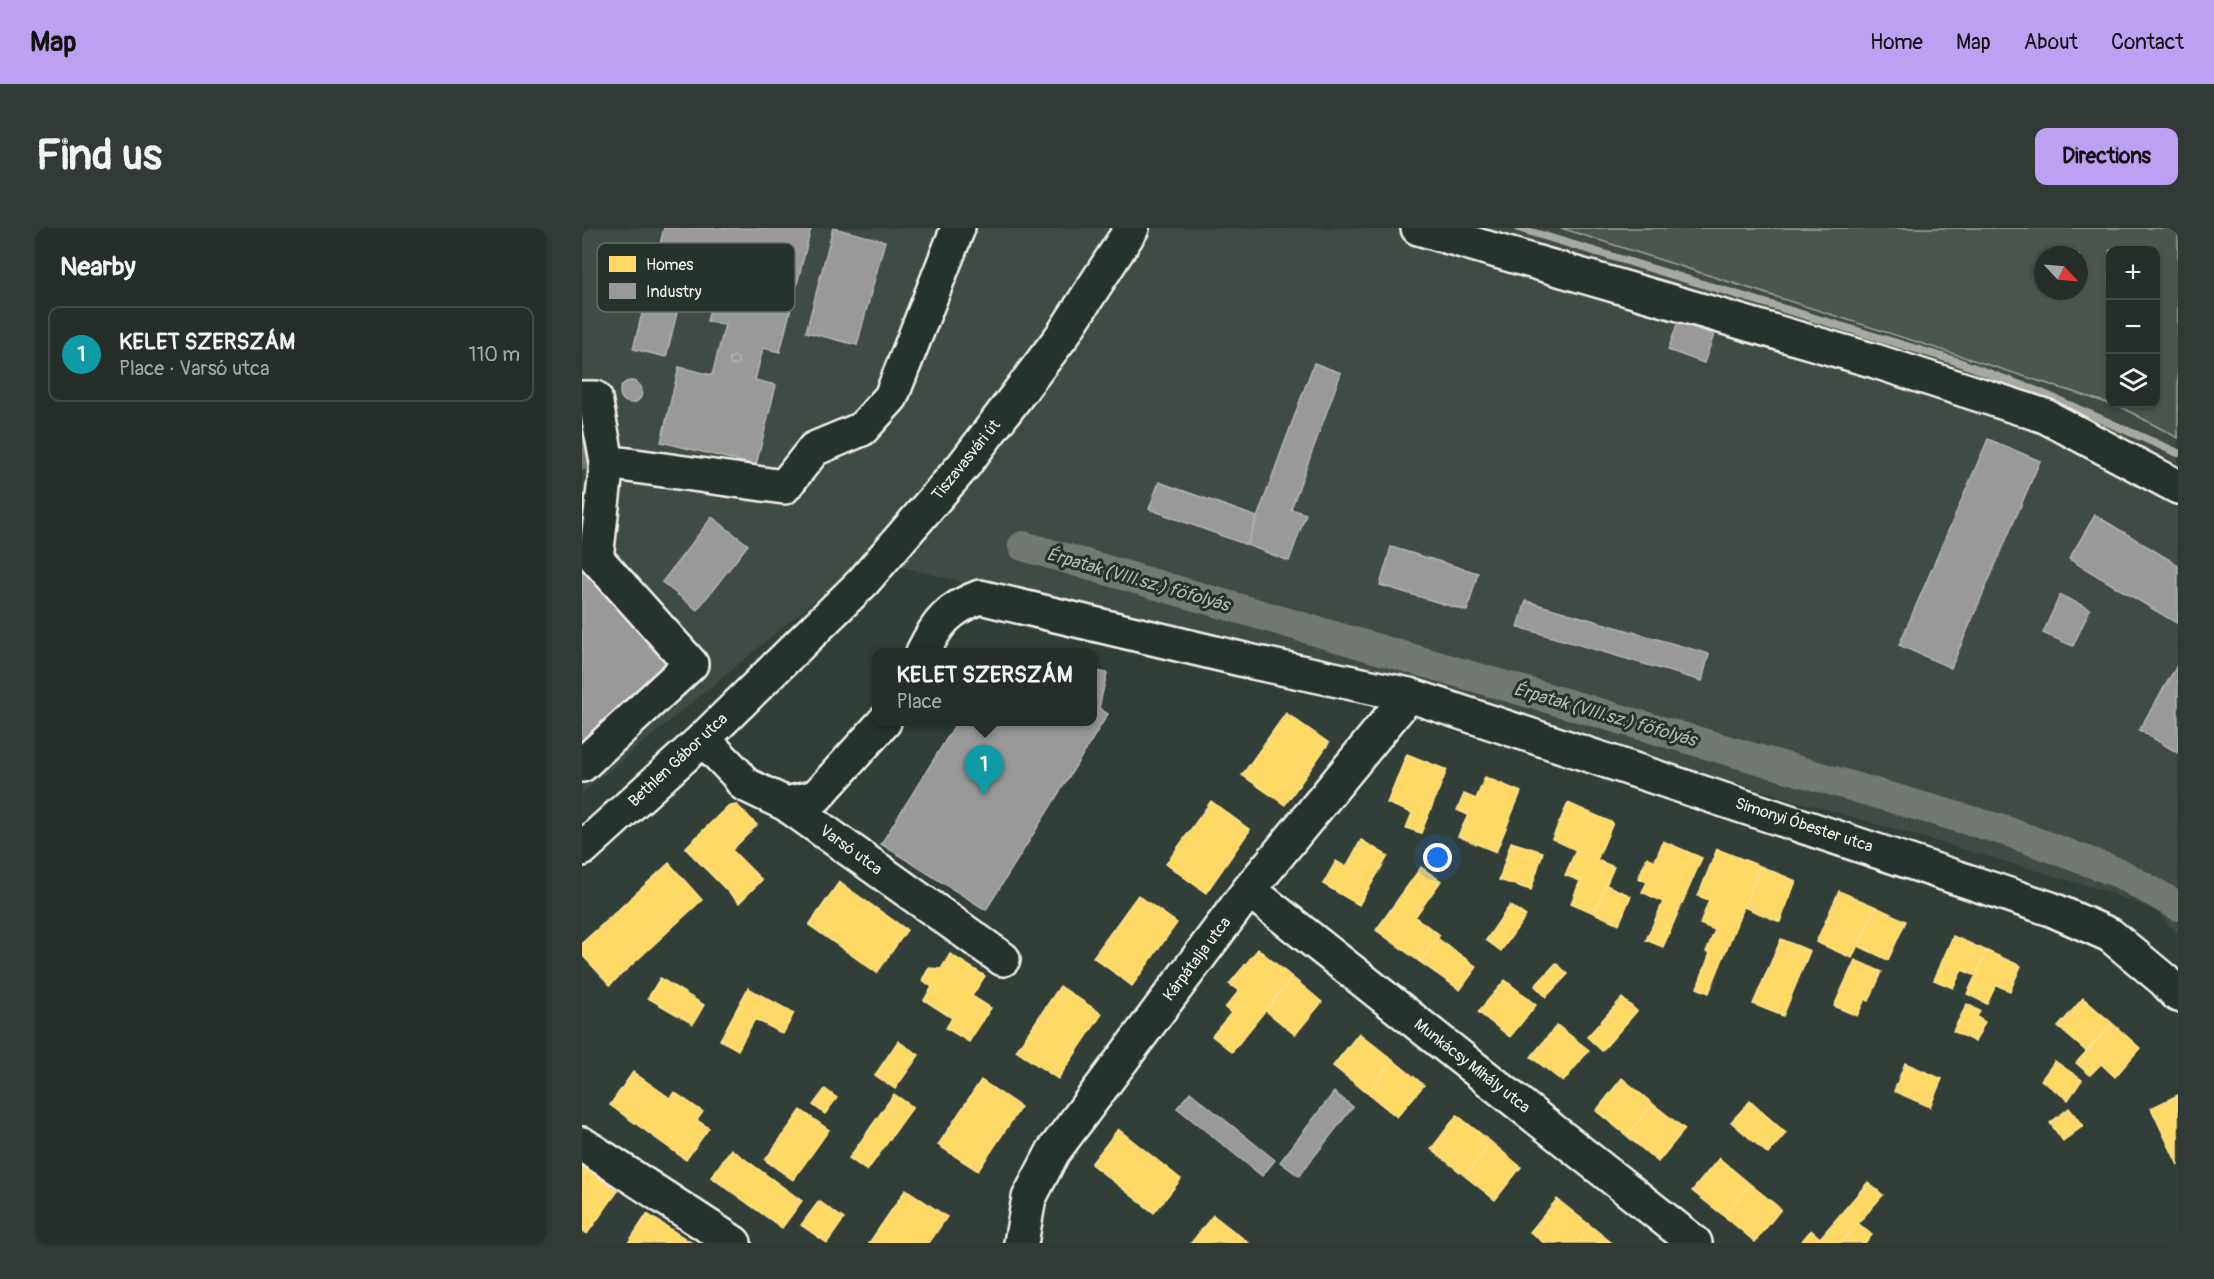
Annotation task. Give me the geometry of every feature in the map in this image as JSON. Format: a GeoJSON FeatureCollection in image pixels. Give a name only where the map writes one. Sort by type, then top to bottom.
{"type":"FeatureCollection","features":[{"type":"Feature","properties":{"kind":"street"},"geometry":{"type":"LineString","coordinates":[[607,462],[784,487],[814,449],[862,429],[891,397],[958,228]]}},
{"type":"Feature","properties":{"kind":"street","name":"Tiszavasvári út"},"geometry":{"type":"LineString","coordinates":[[774,671],[863,582],[964,465],[1062,336],[1132,228]]}},
{"type":"Feature","properties":{"kind":"street"},"geometry":{"type":"LineString","coordinates":[[1418,228],[1875,361],[2045,416],[2178,487]]}},
{"type":"Feature","properties":{"kind":"street"},"geometry":{"type":"LineString","coordinates":[[582,398],[595,398],[607,462],[591,528],[596,558],[691,664],[582,765]]}},
{"type":"Feature","properties":{"kind":"street","name":"Simonyi Óbester utca"},"geometry":{"type":"LineString","coordinates":[[925,648],[937,626],[959,604],[980,597],[1253,662],[1409,695],[2051,909],[2110,935],[2164,980],[2178,995]]}},
{"type":"Feature","properties":{"kind":"street","name":"Bethlen Gábor utca"},"geometry":{"type":"LineString","coordinates":[[582,849],[774,671]]}},
{"type":"Feature","properties":{"kind":"street","name":"Kárpátalja utca"},"geometry":{"type":"LineString","coordinates":[[1021,1243],[1029,1198],[1053,1152],[1249,890],[1409,695]]}},
{"type":"Feature","properties":{"kind":"street"},"geometry":{"type":"LineString","coordinates":[[786,804],[816,797],[880,726]]}},
{"type":"Feature","properties":{"kind":"street","name":"Varsó utca"},"geometry":{"type":"LineString","coordinates":[[703,739],[744,784],[786,804],[1003,959]]}},
{"type":"Feature","properties":{"kind":"street","name":"Munkácsy Mihály utca"},"geometry":{"type":"LineString","coordinates":[[1249,890],[1695,1243]]}},
{"type":"Feature","properties":{"kind":"street"},"geometry":{"type":"LineString","coordinates":[[582,1144],[734,1243]]}},
{"type":"Feature","properties":{"kind":"shaded area"},"geometry":{"type":"Polygon","coordinates":[[[582,228],[2178,228],[2178,934],[2156,911],[2106,891],[1654,759],[867,558],[582,793],[582,228]]]}},
{"type":"Feature","properties":{"kind":"shaded area"},"geometry":{"type":"Polygon","coordinates":[[[1561,228],[2178,228],[2178,438],[2123,408],[2160,408],[2160,246],[2106,246],[2106,403],[1561,228]]]}},
{"type":"Feature","properties":{"kind":"building: Homes"},"geometry":{"type":"Polygon","coordinates":[[[1286,713],[1329,743],[1285,805],[1242,775],[1286,713]]]}},
{"type":"Feature","properties":{"kind":"building: Homes"},"geometry":{"type":"Polygon","coordinates":[[[1407,754],[1447,770],[1421,833],[1406,828],[1412,813],[1387,803],[1407,754]]]}},
{"type":"Feature","properties":{"kind":"building: Homes"},"geometry":{"type":"Polygon","coordinates":[[[1485,777],[1521,792],[1496,852],[1458,836],[1468,815],[1457,810],[1464,794],[1476,799],[1485,777]]]}},
{"type":"Feature","properties":{"kind":"building: Homes"},"geometry":{"type":"Polygon","coordinates":[[[1211,801],[1250,830],[1206,893],[1166,864],[1211,801]]]}},
{"type":"Feature","properties":{"kind":"building: Homes"},"geometry":{"type":"Polygon","coordinates":[[[1568,803],[1613,823],[1597,860],[1614,867],[1594,913],[1571,903],[1580,881],[1565,875],[1576,850],[1552,839],[1568,803]]]}},
{"type":"Feature","properties":{"kind":"building: Homes"},"geometry":{"type":"Polygon","coordinates":[[[737,805],[757,825],[732,850],[762,880],[739,903],[685,848],[728,806],[737,805]]]}},
{"type":"Feature","properties":{"kind":"building: Homes"},"geometry":{"type":"Polygon","coordinates":[[[1361,840],[1388,856],[1359,905],[1323,884],[1336,861],[1346,867],[1361,840]]]}},
{"type":"Feature","properties":{"kind":"building: Homes"},"geometry":{"type":"Polygon","coordinates":[[[1663,841],[1702,858],[1663,947],[1646,940],[1663,902],[1642,892],[1647,882],[1638,878],[1647,857],[1655,861],[1663,841]]]}},
{"type":"Feature","properties":{"kind":"building: Homes"},"geometry":{"type":"Polygon","coordinates":[[[1511,842],[1543,852],[1531,890],[1499,880],[1511,842]]]}},
{"type":"Feature","properties":{"kind":"building: Homes"},"geometry":{"type":"Polygon","coordinates":[[[1717,849],[1760,866],[1709,993],[1697,988],[1710,953],[1706,952],[1715,930],[1700,924],[1709,900],[1698,896],[1717,849]]]}},
{"type":"Feature","properties":{"kind":"building: Homes"},"geometry":{"type":"Polygon","coordinates":[[[669,863],[702,900],[610,985],[582,955],[582,943],[669,863]]]}},
{"type":"Feature","properties":{"kind":"building: Homes"},"geometry":{"type":"Polygon","coordinates":[[[1760,866],[1796,881],[1780,922],[1744,907],[1760,866]]]}},
{"type":"Feature","properties":{"kind":"building: Homes"},"geometry":{"type":"Polygon","coordinates":[[[1421,867],[1441,881],[1415,917],[1440,935],[1420,962],[1376,930],[1421,867]]]}},
{"type":"Feature","properties":{"kind":"building: Homes"},"geometry":{"type":"Polygon","coordinates":[[[839,882],[907,930],[877,973],[809,925],[839,882]]]}},
{"type":"Feature","properties":{"kind":"building: Homes"},"geometry":{"type":"Polygon","coordinates":[[[1606,885],[1631,896],[1619,924],[1594,913],[1606,885]]]}},
{"type":"Feature","properties":{"kind":"building: Homes"},"geometry":{"type":"Polygon","coordinates":[[[1839,891],[1876,907],[1852,958],[1816,942],[1839,891]]]}},
{"type":"Feature","properties":{"kind":"building: Homes"},"geometry":{"type":"Polygon","coordinates":[[[1138,895],[1177,923],[1132,986],[1093,957],[1138,895]]]}},
{"type":"Feature","properties":{"kind":"building: Homes"},"geometry":{"type":"Polygon","coordinates":[[[1510,905],[1526,916],[1501,951],[1486,940],[1510,905]]]}},
{"type":"Feature","properties":{"kind":"building: Homes"},"geometry":{"type":"Polygon","coordinates":[[[1876,907],[1906,921],[1888,960],[1858,946],[1876,907]]]}},
{"type":"Feature","properties":{"kind":"building: Homes"},"geometry":{"type":"Polygon","coordinates":[[[1953,936],[1987,951],[1976,976],[1962,970],[1953,988],[1934,980],[1953,936]]]}},
{"type":"Feature","properties":{"kind":"building: Homes"},"geometry":{"type":"Polygon","coordinates":[[[1437,938],[1477,967],[1460,990],[1420,962],[1437,938]]]}},
{"type":"Feature","properties":{"kind":"building: Homes"},"geometry":{"type":"Polygon","coordinates":[[[1781,939],[1810,951],[1783,1016],[1753,1004],[1781,939]]]}},
{"type":"Feature","properties":{"kind":"building: Homes"},"geometry":{"type":"Polygon","coordinates":[[[1258,949],[1292,977],[1232,1052],[1212,1036],[1231,1013],[1225,1008],[1239,991],[1229,984],[1258,949]]]}},
{"type":"Feature","properties":{"kind":"building: Homes"},"geometry":{"type":"Polygon","coordinates":[[[1987,951],[2021,966],[2010,991],[1996,985],[1987,1004],[1967,994],[1987,951]]]}},
{"type":"Feature","properties":{"kind":"building: Homes"},"geometry":{"type":"Polygon","coordinates":[[[950,954],[985,976],[972,996],[991,1008],[969,1042],[946,1028],[952,1018],[924,1000],[932,987],[922,980],[929,968],[941,969],[950,954]]]}},
{"type":"Feature","properties":{"kind":"building: Homes"},"geometry":{"type":"Polygon","coordinates":[[[1855,960],[1882,972],[1869,1001],[1865,999],[1857,1016],[1834,1006],[1855,960]]]}},
{"type":"Feature","properties":{"kind":"building: Homes"},"geometry":{"type":"Polygon","coordinates":[[[1556,963],[1568,974],[1546,997],[1535,986],[1556,963]]]}},
{"type":"Feature","properties":{"kind":"building: Homes"},"geometry":{"type":"Polygon","coordinates":[[[1292,977],[1322,1002],[1295,1035],[1266,1011],[1292,977]]]}},
{"type":"Feature","properties":{"kind":"building: Homes"},"geometry":{"type":"Polygon","coordinates":[[[660,978],[704,1005],[693,1024],[648,998],[660,978]]]}},
{"type":"Feature","properties":{"kind":"building: Homes"},"geometry":{"type":"Polygon","coordinates":[[[1505,980],[1536,1005],[1510,1037],[1478,1012],[1505,980]]]}},
{"type":"Feature","properties":{"kind":"building: Homes"},"geometry":{"type":"Polygon","coordinates":[[[1060,986],[1102,1014],[1058,1079],[1016,1051],[1060,986]]]}},
{"type":"Feature","properties":{"kind":"building: Homes"},"geometry":{"type":"Polygon","coordinates":[[[748,988],[794,1013],[783,1034],[755,1019],[738,1050],[720,1040],[748,988]]]}},
{"type":"Feature","properties":{"kind":"building: Homes"},"geometry":{"type":"Polygon","coordinates":[[[1622,998],[1637,1011],[1602,1051],[1587,1037],[1622,998]]]}},
{"type":"Feature","properties":{"kind":"building: Homes"},"geometry":{"type":"Polygon","coordinates":[[[2083,998],[2112,1023],[2087,1052],[2058,1027],[2083,998]]]}},
{"type":"Feature","properties":{"kind":"building: Homes"},"geometry":{"type":"Polygon","coordinates":[[[1967,1004],[1980,1011],[1977,1017],[1985,1022],[1975,1042],[1953,1031],[1967,1004]]]}},
{"type":"Feature","properties":{"kind":"building: Homes"},"geometry":{"type":"Polygon","coordinates":[[[2112,1023],[2140,1048],[2115,1077],[2101,1064],[2090,1075],[2076,1063],[2112,1023]]]}},
{"type":"Feature","properties":{"kind":"building: Homes"},"geometry":{"type":"Polygon","coordinates":[[[1557,1025],[1589,1050],[1563,1082],[1531,1057],[1557,1025]]]}},
{"type":"Feature","properties":{"kind":"building: Homes"},"geometry":{"type":"Polygon","coordinates":[[[1359,1033],[1393,1060],[1367,1093],[1333,1066],[1359,1033]]]}},
{"type":"Feature","properties":{"kind":"building: Homes"},"geometry":{"type":"Polygon","coordinates":[[[898,1041],[919,1055],[895,1089],[875,1075],[898,1041]]]}},
{"type":"Feature","properties":{"kind":"building: Homes"},"geometry":{"type":"Polygon","coordinates":[[[1393,1060],[1424,1085],[1397,1117],[1367,1093],[1393,1060]]]}},
{"type":"Feature","properties":{"kind":"building: Homes"},"geometry":{"type":"Polygon","coordinates":[[[2055,1061],[2082,1080],[2068,1100],[2041,1080],[2055,1061]]]}},
{"type":"Feature","properties":{"kind":"building: Homes"},"geometry":{"type":"Polygon","coordinates":[[[1905,1063],[1942,1079],[1930,1107],[1894,1091],[1905,1063]]]}},
{"type":"Feature","properties":{"kind":"building: Homes"},"geometry":{"type":"Polygon","coordinates":[[[633,1072],[670,1098],[674,1092],[703,1112],[697,1120],[709,1128],[686,1160],[610,1105],[633,1072]]]}},
{"type":"Feature","properties":{"kind":"building: Homes"},"geometry":{"type":"Polygon","coordinates":[[[1622,1078],[1653,1104],[1627,1136],[1596,1111],[1622,1078]]]}},
{"type":"Feature","properties":{"kind":"building: Homes"},"geometry":{"type":"Polygon","coordinates":[[[981,1080],[1021,1107],[978,1171],[938,1145],[981,1080]]]}},
{"type":"Feature","properties":{"kind":"building: Homes"},"geometry":{"type":"Polygon","coordinates":[[[825,1089],[837,1098],[825,1114],[813,1105],[825,1089]]]}},
{"type":"Feature","properties":{"kind":"building: Homes"},"geometry":{"type":"Polygon","coordinates":[[[894,1094],[913,1107],[867,1171],[849,1158],[894,1094]]]}},
{"type":"Feature","properties":{"kind":"building: Homes"},"geometry":{"type":"Polygon","coordinates":[[[2178,1095],[2178,1137],[2167,1142],[2151,1108],[2178,1095]]]}},
{"type":"Feature","properties":{"kind":"building: Homes"},"geometry":{"type":"Polygon","coordinates":[[[1750,1101],[1786,1133],[1768,1154],[1731,1122],[1750,1101]]]}},
{"type":"Feature","properties":{"kind":"building: Homes"},"geometry":{"type":"Polygon","coordinates":[[[1653,1104],[1685,1129],[1658,1162],[1627,1136],[1653,1104]]]}},
{"type":"Feature","properties":{"kind":"building: Homes"},"geometry":{"type":"Polygon","coordinates":[[[2069,1108],[2083,1126],[2063,1141],[2050,1123],[2069,1108]]]}},
{"type":"Feature","properties":{"kind":"building: Homes"},"geometry":{"type":"Polygon","coordinates":[[[801,1110],[829,1130],[793,1180],[765,1160],[801,1110]]]}},
{"type":"Feature","properties":{"kind":"building: Homes"},"geometry":{"type":"Polygon","coordinates":[[[1457,1115],[1491,1142],[1465,1176],[1431,1149],[1457,1115]]]}},
{"type":"Feature","properties":{"kind":"building: Homes"},"geometry":{"type":"Polygon","coordinates":[[[1118,1129],[1181,1179],[1154,1213],[1091,1164],[1118,1129]]]}},
{"type":"Feature","properties":{"kind":"building: Homes"},"geometry":{"type":"Polygon","coordinates":[[[2178,1137],[2178,1165],[2167,1142],[2178,1137]]]}},
{"type":"Feature","properties":{"kind":"building: Homes"},"geometry":{"type":"Polygon","coordinates":[[[1491,1142],[1521,1167],[1495,1200],[1465,1176],[1491,1142]]]}},
{"type":"Feature","properties":{"kind":"building: Homes"},"geometry":{"type":"Polygon","coordinates":[[[731,1149],[802,1201],[782,1228],[711,1177],[731,1149]]]}},
{"type":"Feature","properties":{"kind":"building: Homes"},"geometry":{"type":"Polygon","coordinates":[[[1719,1158],[1750,1184],[1724,1216],[1692,1191],[1719,1158]]]}},
{"type":"Feature","properties":{"kind":"building: Homes"},"geometry":{"type":"Polygon","coordinates":[[[582,1166],[618,1191],[587,1234],[582,1230],[582,1166]]]}},
{"type":"Feature","properties":{"kind":"building: Homes"},"geometry":{"type":"Polygon","coordinates":[[[1868,1182],[1883,1195],[1841,1243],[1800,1243],[1811,1230],[1820,1238],[1868,1182]]]}},
{"type":"Feature","properties":{"kind":"building: Homes"},"geometry":{"type":"Polygon","coordinates":[[[1750,1184],[1781,1209],[1755,1242],[1724,1216],[1750,1184]]]}},
{"type":"Feature","properties":{"kind":"building: Homes"},"geometry":{"type":"Polygon","coordinates":[[[906,1189],[947,1217],[929,1243],[869,1243],[906,1189]]]}},
{"type":"Feature","properties":{"kind":"building: Homes"},"geometry":{"type":"Polygon","coordinates":[[[1557,1199],[1591,1226],[1577,1243],[1544,1243],[1530,1232],[1557,1199]]]}},
{"type":"Feature","properties":{"kind":"building: Homes"},"geometry":{"type":"Polygon","coordinates":[[[819,1201],[844,1219],[827,1243],[801,1225],[819,1201]]]}},
{"type":"Feature","properties":{"kind":"building: Homes"},"geometry":{"type":"Polygon","coordinates":[[[647,1214],[692,1243],[628,1243],[647,1214]]]}},
{"type":"Feature","properties":{"kind":"building: Homes"},"geometry":{"type":"Polygon","coordinates":[[[1213,1215],[1249,1243],[1191,1243],[1213,1215]]]}},
{"type":"Feature","properties":{"kind":"building: Homes"},"geometry":{"type":"Polygon","coordinates":[[[1858,1223],[1872,1235],[1865,1243],[1841,1243],[1858,1223]]]}},
{"type":"Feature","properties":{"kind":"building: Homes"},"geometry":{"type":"Polygon","coordinates":[[[1591,1226],[1612,1243],[1577,1243],[1591,1226]]]}},
{"type":"Feature","properties":{"kind":"building: Industry"},"geometry":{"type":"Polygon","coordinates":[[[664,228],[811,228],[795,292],[795,243],[660,243],[664,228]]]}},
{"type":"Feature","properties":{"kind":"building: Industry"},"geometry":{"type":"Polygon","coordinates":[[[833,228],[885,241],[857,345],[806,332],[833,228]]]}},
{"type":"Feature","properties":{"kind":"building: Industry"},"geometry":{"type":"Polygon","coordinates":[[[642,312],[677,312],[666,357],[633,349],[642,312]]]}},
{"type":"Feature","properties":{"kind":"building: Industry"},"geometry":{"type":"Polygon","coordinates":[[[709,312],[790,312],[780,352],[763,348],[755,380],[776,385],[756,465],[661,442],[679,367],[712,375],[725,325],[707,321],[709,312]]]}},
{"type":"Feature","properties":{"kind":"building: Industry"},"geometry":{"type":"Polygon","coordinates":[[[1678,322],[1714,335],[1704,363],[1668,350],[1678,322]]]}},
{"type":"Feature","properties":{"kind":"building: Industry"},"geometry":{"type":"Polygon","coordinates":[[[734,357],[738,361],[734,365],[730,361],[734,357]]]}},
{"type":"Feature","properties":{"kind":"building: Industry"},"geometry":{"type":"Polygon","coordinates":[[[1314,363],[1341,373],[1291,509],[1306,514],[1289,561],[1247,545],[1314,363]]]}},
{"type":"Feature","properties":{"kind":"building: Industry"},"geometry":{"type":"Polygon","coordinates":[[[627,381],[635,381],[642,388],[642,396],[635,403],[627,403],[620,396],[620,388],[627,381]]]}},
{"type":"Feature","properties":{"kind":"building: Industry"},"geometry":{"type":"Polygon","coordinates":[[[1988,439],[2040,461],[1951,668],[1899,645],[1988,439]]]}},
{"type":"Feature","properties":{"kind":"building: Industry"},"geometry":{"type":"Polygon","coordinates":[[[1159,482],[1257,517],[1247,545],[1149,509],[1159,482]]]}},
{"type":"Feature","properties":{"kind":"building: Industry"},"geometry":{"type":"Polygon","coordinates":[[[2095,515],[2178,565],[2178,624],[2069,559],[2095,515]]]}},
{"type":"Feature","properties":{"kind":"building: Industry"},"geometry":{"type":"Polygon","coordinates":[[[712,517],[748,545],[697,610],[662,582],[712,517]]]}},
{"type":"Feature","properties":{"kind":"building: Industry"},"geometry":{"type":"Polygon","coordinates":[[[1391,547],[1478,573],[1467,611],[1380,585],[1391,547]]]}},
{"type":"Feature","properties":{"kind":"building: Industry"},"geometry":{"type":"Polygon","coordinates":[[[582,570],[672,665],[582,750],[582,570]]]}},
{"type":"Feature","properties":{"kind":"building: Industry"},"geometry":{"type":"Polygon","coordinates":[[[2060,595],[2090,609],[2073,646],[2043,633],[2060,595]]]}},
{"type":"Feature","properties":{"kind":"building: Industry"},"geometry":{"type":"Polygon","coordinates":[[[1526,601],[1709,654],[1702,681],[1518,627],[1526,601]]]}},
{"type":"Feature","properties":{"kind":"building: Industry"},"geometry":{"type":"Polygon","coordinates":[[[2178,664],[2178,753],[2139,730],[2178,664]]]}},
{"type":"Feature","properties":{"kind":"building: Industry"},"geometry":{"type":"Polygon","coordinates":[[[1097,671],[1107,673],[1099,708],[1108,714],[986,910],[881,844],[955,726],[1097,726],[1097,671]]]}},
{"type":"Feature","properties":{"kind":"building: Industry"},"geometry":{"type":"Polygon","coordinates":[[[1190,1092],[1275,1160],[1262,1176],[1177,1108],[1190,1092]]]}},
{"type":"Feature","properties":{"kind":"building: Industry"},"geometry":{"type":"Polygon","coordinates":[[[1334,1092],[1353,1107],[1299,1176],[1280,1162],[1334,1092]]]}},
{"type":"Feature","properties":{"kind":"waterway"},"geometry":{"type":"LineString","coordinates":[[1518,228],[1956,361],[2037,391],[2178,453]]}},
{"type":"Feature","properties":{"kind":"waterway","name":"Érpatak (VIII.sz.) főfolyás"},"geometry":{"type":"LineString","coordinates":[[582,454],[590,455]]}},
{"type":"Feature","properties":{"kind":"waterway","name":"Érpatak (VIII.sz.) főfolyás"},"geometry":{"type":"LineString","coordinates":[[1023,546],[2006,831],[2119,873],[2178,906]]}},
{"type":"Feature","properties":{"kind":"place","name":"KELET SZERSZÁM"},"geometry":{"type":"Point","coordinates":[984,795]}}]}
